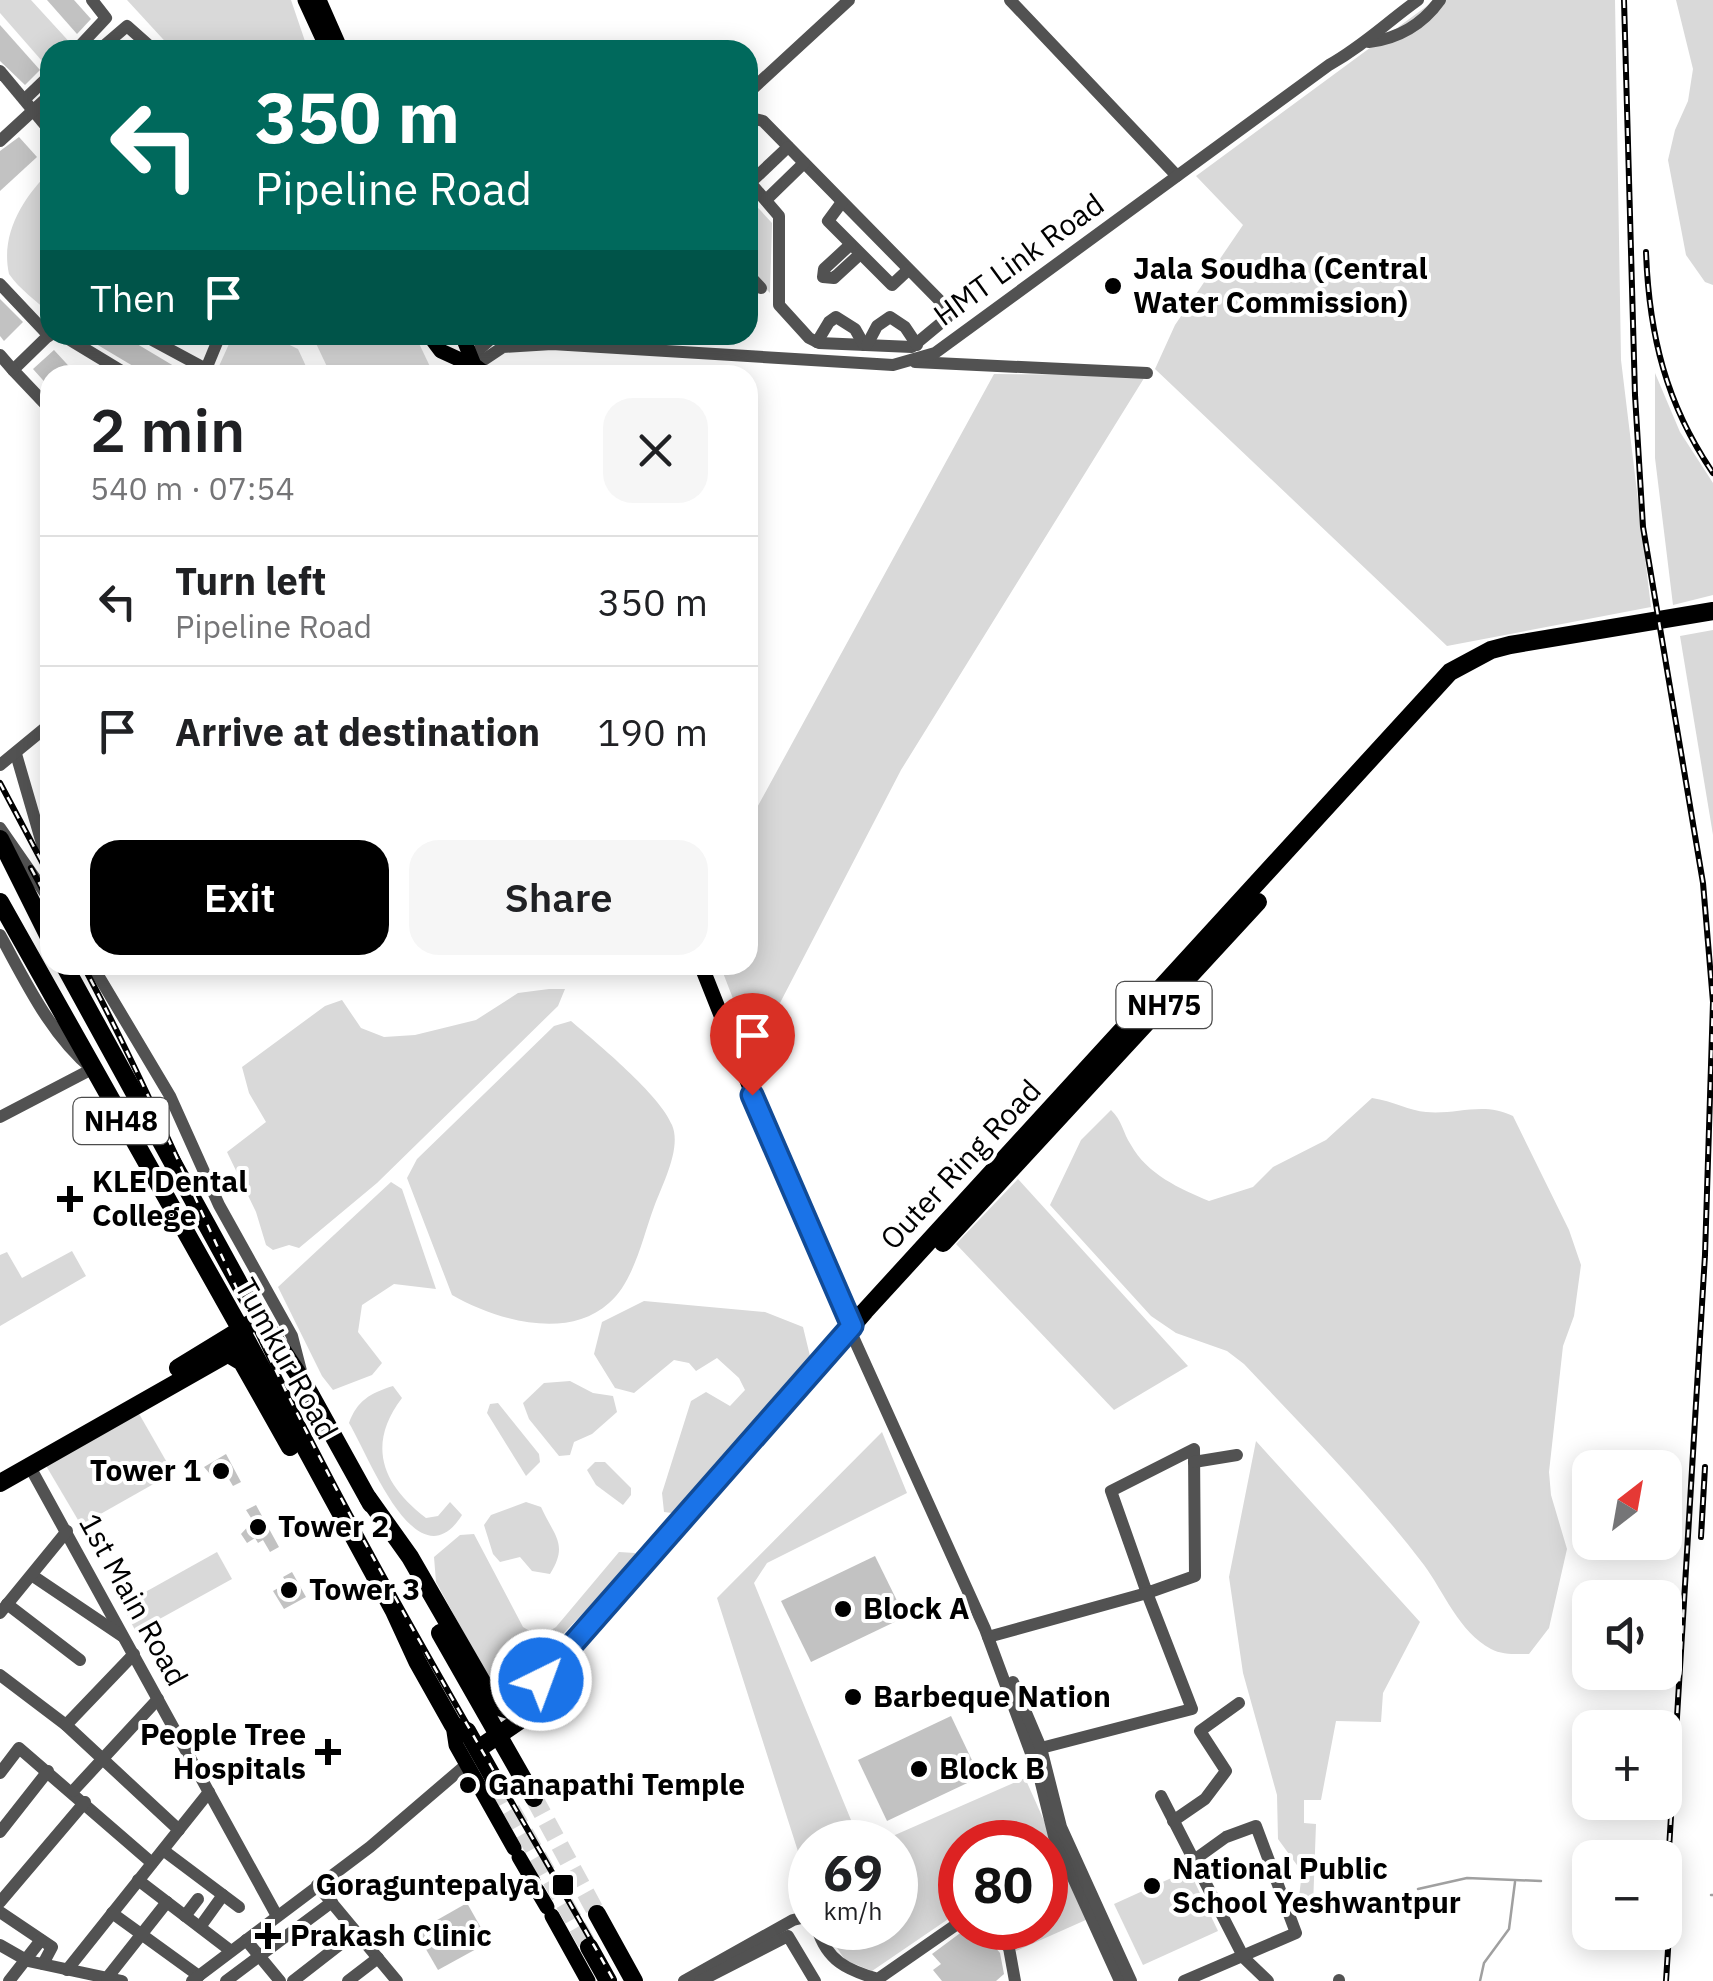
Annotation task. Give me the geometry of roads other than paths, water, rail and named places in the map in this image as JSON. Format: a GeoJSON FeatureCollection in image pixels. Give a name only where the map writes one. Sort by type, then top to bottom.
{"type":"FeatureCollection","features":[{"type":"Feature","properties":{"kind":"highway","name":"Outer Ring Road"},"geometry":{"type":"LineString","coordinates":[[368,1498],[410,1557],[496,1706],[515,1708],[1450,672],[1491,650],[1572,640],[1713,614]]}},
{"type":"Feature","properties":{"kind":"highway"},"geometry":{"type":"LineString","coordinates":[[0,839],[40,901]]}},
{"type":"Feature","properties":{"kind":"highway"},"geometry":{"type":"LineString","coordinates":[[0,862],[40,902]]}},
{"type":"Feature","properties":{"kind":"highway","name":"Tumkur Road"},"geometry":{"type":"LineString","coordinates":[[0,886],[4,905],[40,972]]}},
{"type":"Feature","properties":{"kind":"highway","name":"Tumkur Road"},"geometry":{"type":"LineString","coordinates":[[42,975],[244,1336],[394,1611],[402,1634],[453,1724],[467,1731],[472,1761],[498,1786]]}},
{"type":"Feature","properties":{"kind":"highway","name":"Tumkur Road"},"geometry":{"type":"LineString","coordinates":[[69,975],[216,1242],[264,1325],[304,1383],[534,1798]]}},
{"type":"Feature","properties":{"kind":"highway"},"geometry":{"type":"LineString","coordinates":[[0,1470],[264,1325]]}},
{"type":"Feature","properties":{"kind":"highway","name":"Outer Ring Road"},"geometry":{"type":"LineString","coordinates":[[472,1761],[551,1687],[853,1332]]}},
{"type":"Feature","properties":{"kind":"highway"},"geometry":{"type":"LineString","coordinates":[[0,1483],[228,1353],[244,1336]]}},
{"type":"Feature","properties":{"kind":"highway"},"geometry":{"type":"LineString","coordinates":[[228,1353],[242,1362],[387,1620],[402,1634]]}},
{"type":"Feature","properties":{"kind":"highway"},"geometry":{"type":"LineString","coordinates":[[266,1379],[292,1366]]}},
{"type":"Feature","properties":{"kind":"highway"},"geometry":{"type":"LineString","coordinates":[[597,1914],[634,1981]]}},
{"type":"Feature","properties":{"kind":"highway"},"geometry":{"type":"LineString","coordinates":[[589,1947],[608,1981]]}},
{"type":"Feature","properties":{"kind":"main road"},"geometry":{"type":"LineString","coordinates":[[305,0],[323,40]]}},
{"type":"Feature","properties":{"kind":"main road"},"geometry":{"type":"LineString","coordinates":[[319,0],[337,40]]}},
{"type":"Feature","properties":{"kind":"main road"},"geometry":{"type":"LineString","coordinates":[[436,345],[466,365]]}},
{"type":"Feature","properties":{"kind":"main road"},"geometry":{"type":"LineString","coordinates":[[704,975],[836,1282],[852,1307],[853,1332]]}},
{"type":"Feature","properties":{"kind":"main road"},"geometry":{"type":"LineString","coordinates":[[714,975],[836,1282]]}},
{"type":"Feature","properties":{"kind":"main road"},"geometry":{"type":"LineString","coordinates":[[472,1761],[516,1852],[588,1981]]}},
{"type":"Feature","properties":{"kind":"street"},"geometry":{"type":"LineString","coordinates":[[85,40],[106,18],[92,0]]}},
{"type":"Feature","properties":{"kind":"street"},"geometry":{"type":"LineString","coordinates":[[758,84],[849,0]]}},
{"type":"Feature","properties":{"kind":"street"},"geometry":{"type":"LineString","coordinates":[[1010,0],[1177,176]]}},
{"type":"Feature","properties":{"kind":"street","name":"HMT Link Road"},"geometry":{"type":"LineString","coordinates":[[568,345],[893,365],[935,353],[1329,65],[1369,42],[1380,27],[1418,0]]}},
{"type":"Feature","properties":{"kind":"street","name":"HMT Link Road"},"geometry":{"type":"LineString","coordinates":[[1369,42],[1391,40],[1429,16],[1440,0]]}},
{"type":"Feature","properties":{"kind":"street"},"geometry":{"type":"LineString","coordinates":[[111,40],[127,26],[143,40]]}},
{"type":"Feature","properties":{"kind":"street"},"geometry":{"type":"LineString","coordinates":[[0,71],[40,119]]}},
{"type":"Feature","properties":{"kind":"street"},"geometry":{"type":"LineString","coordinates":[[0,141],[40,89]]}},
{"type":"Feature","properties":{"kind":"street"},"geometry":{"type":"LineString","coordinates":[[29,104],[40,99]]}},
{"type":"Feature","properties":{"kind":"street"},"geometry":{"type":"LineString","coordinates":[[758,119],[948,311],[947,318],[916,345],[824,343],[779,305],[780,221],[758,192]]}},
{"type":"Feature","properties":{"kind":"street"},"geometry":{"type":"LineString","coordinates":[[758,174],[788,147]]}},
{"type":"Feature","properties":{"kind":"street"},"geometry":{"type":"LineString","coordinates":[[766,200],[804,163]]}},
{"type":"Feature","properties":{"kind":"street"},"geometry":{"type":"LineString","coordinates":[[842,202],[828,221],[855,250],[892,285],[908,270]]}},
{"type":"Feature","properties":{"kind":"street"},"geometry":{"type":"LineString","coordinates":[[0,284],[40,322]]}},
{"type":"Feature","properties":{"kind":"street"},"geometry":{"type":"LineString","coordinates":[[758,285],[761,288]]}},
{"type":"Feature","properties":{"kind":"street"},"geometry":{"type":"LineString","coordinates":[[830,361],[824,343],[828,322],[836,316],[855,329],[866,345]]}},
{"type":"Feature","properties":{"kind":"street"},"geometry":{"type":"LineString","coordinates":[[866,345],[877,326],[890,317],[905,327],[916,345]]}},
{"type":"Feature","properties":{"kind":"street"},"geometry":{"type":"LineString","coordinates":[[845,362],[846,344]]}},
{"type":"Feature","properties":{"kind":"street"},"geometry":{"type":"LineString","coordinates":[[13,370],[42,345]]}},
{"type":"Feature","properties":{"kind":"street"},"geometry":{"type":"LineString","coordinates":[[72,345],[110,365]]}},
{"type":"Feature","properties":{"kind":"street"},"geometry":{"type":"LineString","coordinates":[[159,345],[193,365]]}},
{"type":"Feature","properties":{"kind":"street","name":"HMT Link Road"},"geometry":{"type":"LineString","coordinates":[[476,365],[503,347],[536,345]]}},
{"type":"Feature","properties":{"kind":"street"},"geometry":{"type":"LineString","coordinates":[[0,355],[40,398]]}},
{"type":"Feature","properties":{"kind":"street"},"geometry":{"type":"LineString","coordinates":[[907,361],[1147,372]]}},
{"type":"Feature","properties":{"kind":"street"},"geometry":{"type":"LineString","coordinates":[[1680,609],[1713,603]]}},
{"type":"Feature","properties":{"kind":"street"},"geometry":{"type":"LineString","coordinates":[[0,766],[40,733]]}},
{"type":"Feature","properties":{"kind":"street"},"geometry":{"type":"LineString","coordinates":[[16,754],[40,836]]}},
{"type":"Feature","properties":{"kind":"street"},"geometry":{"type":"LineString","coordinates":[[0,828],[40,901]]}},
{"type":"Feature","properties":{"kind":"street"},"geometry":{"type":"LineString","coordinates":[[0,935],[49,1020],[71,1051],[94,1072]]}},
{"type":"Feature","properties":{"kind":"street"},"geometry":{"type":"LineString","coordinates":[[98,975],[170,1096],[219,1205],[292,1336],[304,1383]]}},
{"type":"Feature","properties":{"kind":"street"},"geometry":{"type":"LineString","coordinates":[[0,1117],[94,1072]]}},
{"type":"Feature","properties":{"kind":"street"},"geometry":{"type":"LineString","coordinates":[[0,1126],[94,1072]]}},
{"type":"Feature","properties":{"kind":"street"},"geometry":{"type":"LineString","coordinates":[[853,1332],[988,1637],[1039,1775],[1054,1836],[1120,1981]]}},
{"type":"Feature","properties":{"kind":"street"},"geometry":{"type":"LineString","coordinates":[[988,1637],[1147,1593],[1195,1576],[1194,1449],[1111,1490],[1147,1593],[1192,1709],[1041,1748]]}},
{"type":"Feature","properties":{"kind":"street"},"geometry":{"type":"LineString","coordinates":[[1194,1462],[1238,1456]]}},
{"type":"Feature","properties":{"kind":"street","name":"1st Main Road"},"geometry":{"type":"LineString","coordinates":[[30,1467],[277,1916]]}},
{"type":"Feature","properties":{"kind":"street"},"geometry":{"type":"LineString","coordinates":[[7,1605],[67,1531]]}},
{"type":"Feature","properties":{"kind":"street"},"geometry":{"type":"LineString","coordinates":[[32,1576],[125,1638]]}},
{"type":"Feature","properties":{"kind":"street"},"geometry":{"type":"LineString","coordinates":[[0,1585],[7,1605],[80,1660]]}},
{"type":"Feature","properties":{"kind":"street"},"geometry":{"type":"LineString","coordinates":[[988,1637],[998,1646],[1041,1748],[1061,1827],[1132,1981]]}},
{"type":"Feature","properties":{"kind":"street"},"geometry":{"type":"LineString","coordinates":[[66,1724],[134,1654]]}},
{"type":"Feature","properties":{"kind":"street"},"geometry":{"type":"LineString","coordinates":[[0,1675],[66,1724],[179,1830]]}},
{"type":"Feature","properties":{"kind":"street"},"geometry":{"type":"LineString","coordinates":[[0,1902],[103,1759],[158,1698]]}},
{"type":"Feature","properties":{"kind":"street"},"geometry":{"type":"LineString","coordinates":[[1173,1821],[1206,1799],[1226,1771],[1200,1731],[1238,1703]]}},
{"type":"Feature","properties":{"kind":"street"},"geometry":{"type":"LineString","coordinates":[[2,1766],[19,1748],[79,1796],[152,1864]]}},
{"type":"Feature","properties":{"kind":"street"},"geometry":{"type":"LineString","coordinates":[[112,1913],[195,1978],[370,1847],[472,1761]]}},
{"type":"Feature","properties":{"kind":"street"},"geometry":{"type":"LineString","coordinates":[[0,1832],[48,1771]]}},
{"type":"Feature","properties":{"kind":"street"},"geometry":{"type":"LineString","coordinates":[[67,1974],[210,1792]]}},
{"type":"Feature","properties":{"kind":"street"},"geometry":{"type":"LineString","coordinates":[[1161,1796],[1244,1958],[1268,1981]]}},
{"type":"Feature","properties":{"kind":"street"},"geometry":{"type":"LineString","coordinates":[[1193,1980],[1296,1932],[1256,1826],[1226,1837],[1194,1860]]}},
{"type":"Feature","properties":{"kind":"street"},"geometry":{"type":"LineString","coordinates":[[162,1850],[239,1907]]}},
{"type":"Feature","properties":{"kind":"street"},"geometry":{"type":"LineString","coordinates":[[138,1880],[231,1951]]}},
{"type":"Feature","properties":{"kind":"street"},"geometry":{"type":"LineString","coordinates":[[318,1886],[397,1981]]}},
{"type":"Feature","properties":{"kind":"street"},"geometry":{"type":"LineString","coordinates":[[200,1927],[223,1896]]}},
{"type":"Feature","properties":{"kind":"street"},"geometry":{"type":"LineString","coordinates":[[185,1916],[198,1898]]}},
{"type":"Feature","properties":{"kind":"street"},"geometry":{"type":"LineString","coordinates":[[140,1933],[145,1933],[167,1902]]}},
{"type":"Feature","properties":{"kind":"street"},"geometry":{"type":"LineString","coordinates":[[226,1981],[332,1902]]}},
{"type":"Feature","properties":{"kind":"street"},"geometry":{"type":"LineString","coordinates":[[0,1912],[42,1940],[35,1963],[9,1981]]}},
{"type":"Feature","properties":{"kind":"street"},"geometry":{"type":"LineString","coordinates":[[700,1981],[788,1926]]}},
{"type":"Feature","properties":{"kind":"street"},"geometry":{"type":"LineString","coordinates":[[292,1981],[356,1932]]}},
{"type":"Feature","properties":{"kind":"street"},"geometry":{"type":"LineString","coordinates":[[0,1945],[67,1974],[114,1979],[140,1933]]}},
{"type":"Feature","properties":{"kind":"street"},"geometry":{"type":"LineString","coordinates":[[684,1981],[778,1933],[793,1940],[814,1981]]}},
{"type":"Feature","properties":{"kind":"street"},"geometry":{"type":"LineString","coordinates":[[829,1950],[845,1969],[878,1979],[938,1938]]}},
{"type":"Feature","properties":{"kind":"street"},"geometry":{"type":"LineString","coordinates":[[246,1940],[280,1981]]}},
{"type":"Feature","properties":{"kind":"street"},"geometry":{"type":"LineString","coordinates":[[1008,1950],[1016,1981]]}},
{"type":"Feature","properties":{"kind":"street"},"geometry":{"type":"LineString","coordinates":[[348,1981],[378,1958]]}},
{"type":"Feature","properties":{"kind":"waterway"},"geometry":{"type":"LineString","coordinates":[[1418,1889],[1467,1878],[1541,1881]]}},
{"type":"Feature","properties":{"kind":"waterway"},"geometry":{"type":"LineString","coordinates":[[1480,1981],[1484,1963],[1509,1929],[1515,1882]]}},
{"type":"Feature","properties":{"kind":"tunnel"},"geometry":{"type":"LineString","coordinates":[[498,1786],[589,1947]]}},
{"type":"Feature","properties":{"kind":"tunnel"},"geometry":{"type":"LineString","coordinates":[[534,1798],[597,1914]]}},
{"type":"Feature","properties":{"kind":"railway"},"geometry":{"type":"LineString","coordinates":[[1624,0],[1635,395],[1643,527],[1703,883],[1713,1002],[1705,1255],[1670,1840]]}},
{"type":"Feature","properties":{"kind":"railway"},"geometry":{"type":"LineString","coordinates":[[1646,252],[1651,312],[1663,368],[1683,421],[1713,473]]}},
{"type":"Feature","properties":{"kind":"railway"},"geometry":{"type":"LineString","coordinates":[[0,783],[40,858]]}},
{"type":"Feature","properties":{"kind":"railway"},"geometry":{"type":"LineString","coordinates":[[31,868],[40,885]]}},
{"type":"Feature","properties":{"kind":"railway"},"geometry":{"type":"LineString","coordinates":[[88,975],[336,1489],[614,1981]]}},
{"type":"Feature","properties":{"kind":"railway"},"geometry":{"type":"LineString","coordinates":[[1701,1537],[1705,1467]]}},
{"type":"Feature","properties":{"kind":"railway"},"geometry":{"type":"LineString","coordinates":[[1666,1981],[1668,1950]]}},
{"type":"Feature","properties":{"kind":"place","name":"Jala Soudha (Central Water Commission)"},"geometry":{"type":"Point","coordinates":[1113,286]}},
{"type":"Feature","properties":{"kind":"place","name":"KLE Dental College"},"geometry":{"type":"Point","coordinates":[70,1199]}},
{"type":"Feature","properties":{"kind":"place","name":"Tower 1"},"geometry":{"type":"Point","coordinates":[221,1471]}},
{"type":"Feature","properties":{"kind":"place","name":"Tower 2"},"geometry":{"type":"Point","coordinates":[258,1527]}},
{"type":"Feature","properties":{"kind":"place","name":"Tower 3"},"geometry":{"type":"Point","coordinates":[289,1590]}},
{"type":"Feature","properties":{"kind":"place","name":"Block A"},"geometry":{"type":"Point","coordinates":[843,1609]}},
{"type":"Feature","properties":{"kind":"place","name":"Barbeque Nation"},"geometry":{"type":"Point","coordinates":[853,1697]}},
{"type":"Feature","properties":{"kind":"place","name":"People Tree Hospitals"},"geometry":{"type":"Point","coordinates":[328,1752]}},
{"type":"Feature","properties":{"kind":"place","name":"Block B"},"geometry":{"type":"Point","coordinates":[919,1769]}},
{"type":"Feature","properties":{"kind":"place","name":"Ganapathi Temple"},"geometry":{"type":"Point","coordinates":[468,1785]}},
{"type":"Feature","properties":{"kind":"place","name":"Goraguntepalya"},"geometry":{"type":"Point","coordinates":[563,1885]}},
{"type":"Feature","properties":{"kind":"place","name":"National Public School Yeshwantpur"},"geometry":{"type":"Point","coordinates":[1152,1886]}},
{"type":"Feature","properties":{"kind":"place","name":"Prakash Clinic"},"geometry":{"type":"Point","coordinates":[268,1936]}}]}
